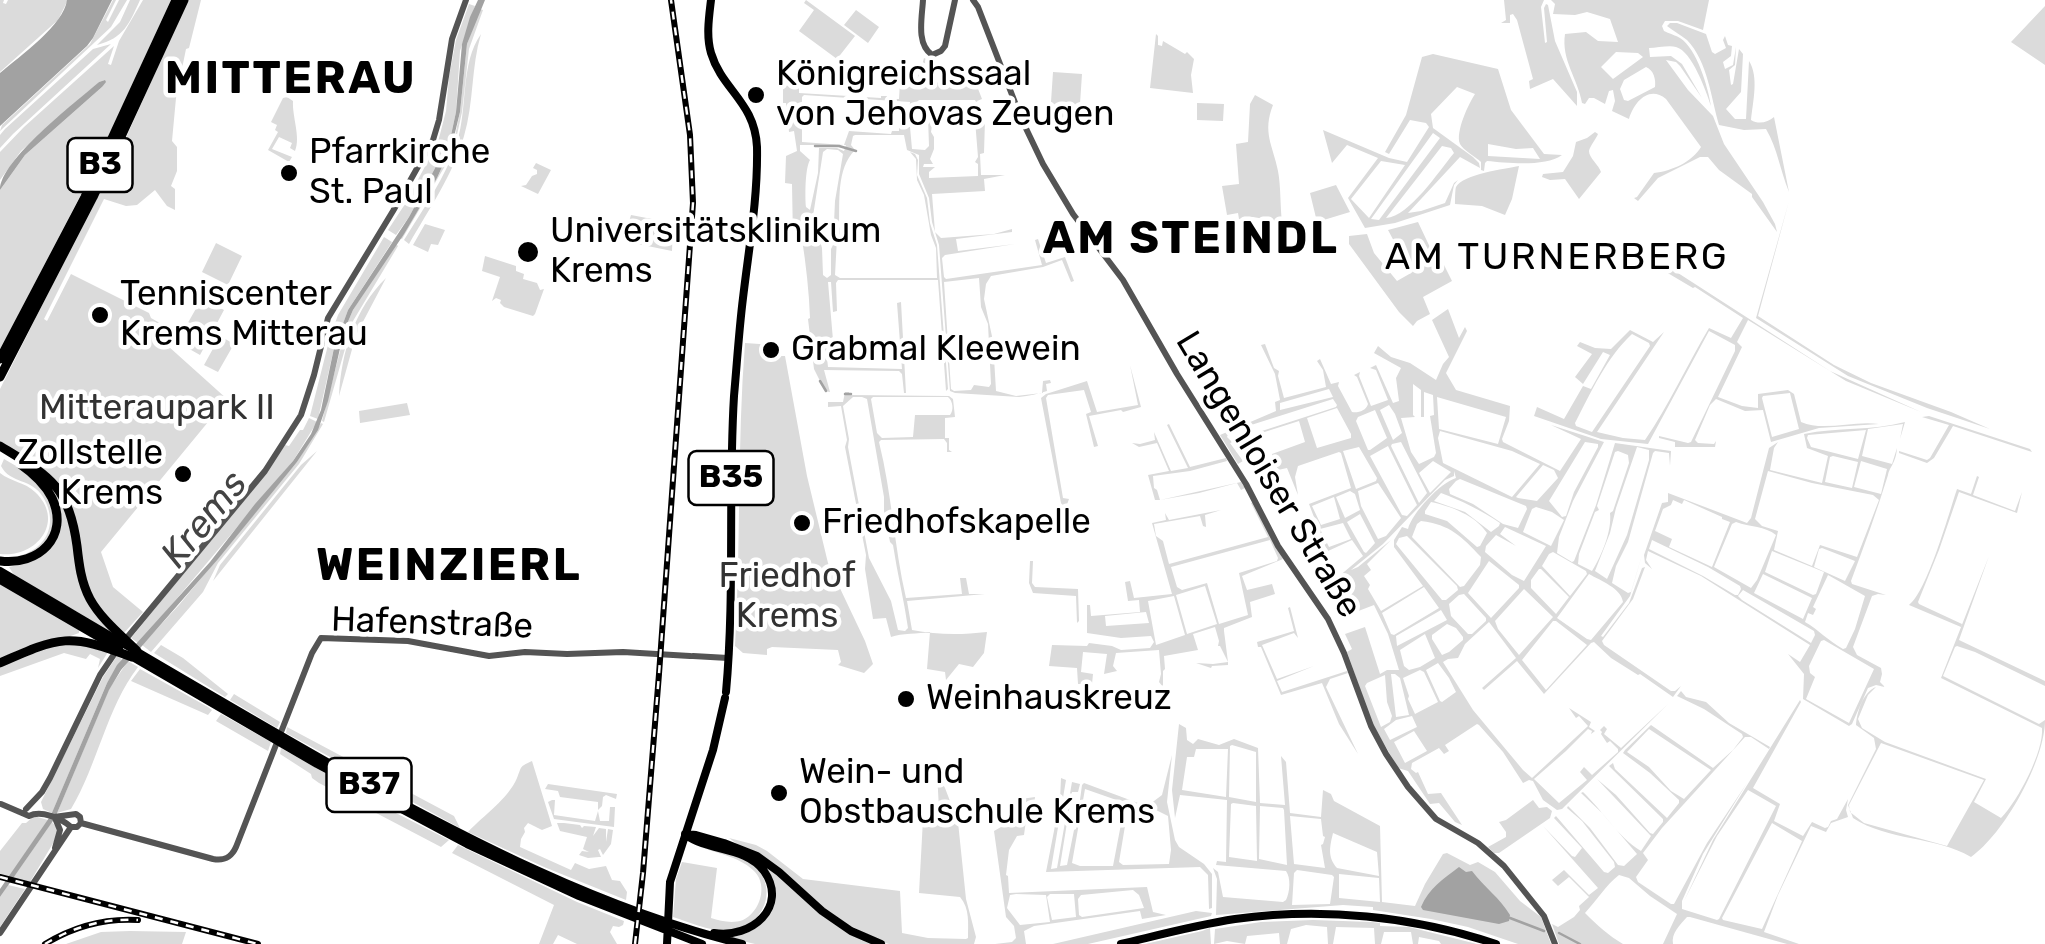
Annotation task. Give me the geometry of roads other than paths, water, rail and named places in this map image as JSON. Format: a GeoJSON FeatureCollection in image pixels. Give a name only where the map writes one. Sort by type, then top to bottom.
{"type":"FeatureCollection","features":[{"type":"Feature","properties":{"kind":"highway","name":"B3"},"geometry":{"type":"LineString","coordinates":[[0,359],[93,180],[176,0]]}},
{"type":"Feature","properties":{"kind":"highway","name":"B3"},"geometry":{"type":"LineString","coordinates":[[0,377],[93,196],[184,0]]}},
{"type":"Feature","properties":{"kind":"highway"},"geometry":{"type":"LineString","coordinates":[[0,450],[42,483],[54,502],[57,517],[54,534],[40,554],[23,562],[0,561]]}},
{"type":"Feature","properties":{"kind":"highway"},"geometry":{"type":"LineString","coordinates":[[0,450],[42,472],[63,496],[72,516],[80,573],[88,596],[115,642],[135,654]]}},
{"type":"Feature","properties":{"kind":"highway"},"geometry":{"type":"LineString","coordinates":[[0,663],[60,640],[115,642],[135,654]]}},
{"type":"Feature","properties":{"kind":"main road","name":"B35"},"geometry":{"type":"LineString","coordinates":[[667,944],[668,887],[713,750],[726,695],[734,409],[754,221],[754,124],[710,50],[711,0]]}},
{"type":"Feature","properties":{"kind":"main road"},"geometry":{"type":"LineString","coordinates":[[0,571],[115,642]]}},
{"type":"Feature","properties":{"kind":"main road"},"geometry":{"type":"LineString","coordinates":[[0,580],[115,642]]}},
{"type":"Feature","properties":{"kind":"main road","name":"B37"},"geometry":{"type":"LineString","coordinates":[[135,654],[288,744],[448,831],[620,908],[714,944]]}},
{"type":"Feature","properties":{"kind":"main road"},"geometry":{"type":"LineString","coordinates":[[685,932],[745,931],[759,922],[770,903],[770,886],[760,866],[738,853],[686,834]]}},
{"type":"Feature","properties":{"kind":"main road"},"geometry":{"type":"LineString","coordinates":[[686,834],[757,856],[822,911],[880,944]]}},
{"type":"Feature","properties":{"kind":"main road"},"geometry":{"type":"LineString","coordinates":[[677,856],[690,846],[704,843]]}},
{"type":"Feature","properties":{"kind":"main road"},"geometry":{"type":"LineString","coordinates":[[1120,944],[1204,924],[1286,914],[1349,914],[1427,925],[1496,944]]}},
{"type":"Feature","properties":{"kind":"main road"},"geometry":{"type":"LineString","coordinates":[[685,932],[702,944]]}},
{"type":"Feature","properties":{"kind":"main road","name":"B37"},"geometry":{"type":"LineString","coordinates":[[685,932],[742,944]]}},
{"type":"Feature","properties":{"kind":"street"},"geometry":{"type":"LineString","coordinates":[[31,811],[113,654],[265,471],[301,415],[328,318],[433,140],[452,39],[466,0]]}},
{"type":"Feature","properties":{"kind":"street"},"geometry":{"type":"LineString","coordinates":[[923,0],[923,45],[932,55],[945,46],[954,0]]}},
{"type":"Feature","properties":{"kind":"street","name":"Langenloiser Straße"},"geometry":{"type":"LineString","coordinates":[[973,0],[1043,164],[1073,214],[1124,280],[1256,501],[1278,546],[1328,619],[1371,726],[1393,765],[1440,823],[1478,843],[1504,866],[1546,919],[1555,942]]}},
{"type":"Feature","properties":{"kind":"street","name":"Hafenstraße"},"geometry":{"type":"LineString","coordinates":[[0,804],[67,822],[78,816],[81,823],[213,859],[230,856],[321,638],[408,642],[489,656],[624,652],[728,658]]}},
{"type":"Feature","properties":{"kind":"street"},"geometry":{"type":"LineString","coordinates":[[0,933],[54,854],[67,822],[77,828],[81,823]]}},
{"type":"Feature","properties":{"kind":"waterway"},"geometry":{"type":"LineString","coordinates":[[815,146],[856,151]]}},
{"type":"Feature","properties":{"kind":"waterway"},"geometry":{"type":"LineString","coordinates":[[820,381],[826,391]]}},
{"type":"Feature","properties":{"kind":"waterway"},"geometry":{"type":"LineString","coordinates":[[845,394],[851,394]]}},
{"type":"Feature","properties":{"kind":"waterway"},"geometry":{"type":"LineString","coordinates":[[1510,918],[1544,931]]}},
{"type":"Feature","properties":{"kind":"waterway"},"geometry":{"type":"LineString","coordinates":[[1559,933],[1580,944]]}},
{"type":"Feature","properties":{"kind":"railway"},"geometry":{"type":"LineString","coordinates":[[635,944],[693,203],[690,135],[671,0]]}},
{"type":"Feature","properties":{"kind":"railway"},"geometry":{"type":"LineString","coordinates":[[0,877],[258,944]]}},
{"type":"Feature","properties":{"kind":"railway"},"geometry":{"type":"LineString","coordinates":[[45,944],[89,925],[138,920]]}},
{"type":"Feature","properties":{"kind":"place","name":"Königreichssaal von Jehovas Zeugen"},"geometry":{"type":"Point","coordinates":[756,95]}},
{"type":"Feature","properties":{"kind":"place","name":"Pfarrkirche St. Paul"},"geometry":{"type":"Point","coordinates":[289,173]}},
{"type":"Feature","properties":{"kind":"place","name":"Universitätsklinikum Krems"},"geometry":{"type":"Point","coordinates":[528,252]}},
{"type":"Feature","properties":{"kind":"place","name":"Tenniscenter Krems Mitterau"},"geometry":{"type":"Point","coordinates":[100,315]}},
{"type":"Feature","properties":{"kind":"place","name":"Grabmal Kleewein"},"geometry":{"type":"Point","coordinates":[771,350]}},
{"type":"Feature","properties":{"kind":"place","name":"Zollstelle Krems"},"geometry":{"type":"Point","coordinates":[183,474]}},
{"type":"Feature","properties":{"kind":"place","name":"Friedhofskapelle"},"geometry":{"type":"Point","coordinates":[802,523]}},
{"type":"Feature","properties":{"kind":"place","name":"Weinhauskreuz"},"geometry":{"type":"Point","coordinates":[906,699]}},
{"type":"Feature","properties":{"kind":"place","name":"Wein- und Obstbauschule Krems"},"geometry":{"type":"Point","coordinates":[779,793]}},
{"type":"Feature","properties":{"kind":"district","name":"MITTERAU"},"geometry":{"type":"Point","coordinates":[291,80]}},
{"type":"Feature","properties":{"kind":"district","name":"AM STEINDL"},"geometry":{"type":"Point","coordinates":[1191,240]}},
{"type":"Feature","properties":{"kind":"district","name":"AM TURNERBERG"},"geometry":{"type":"Point","coordinates":[1557,258]}},
{"type":"Feature","properties":{"kind":"district","name":"WEINZIERL"},"geometry":{"type":"Point","coordinates":[449,567]}},
{"type":"Feature","properties":{"kind":"park label","name":"Mitteraupark II"},"geometry":{"type":"Point","coordinates":[157,409]}},
{"type":"Feature","properties":{"kind":"park label","name":"Friedhof Krems"},"geometry":{"type":"Point","coordinates":[787,597]}},
{"type":"Feature","properties":{"kind":"water label","name":"Krems"},"geometry":{"type":"Point","coordinates":[205,520]}}]}
